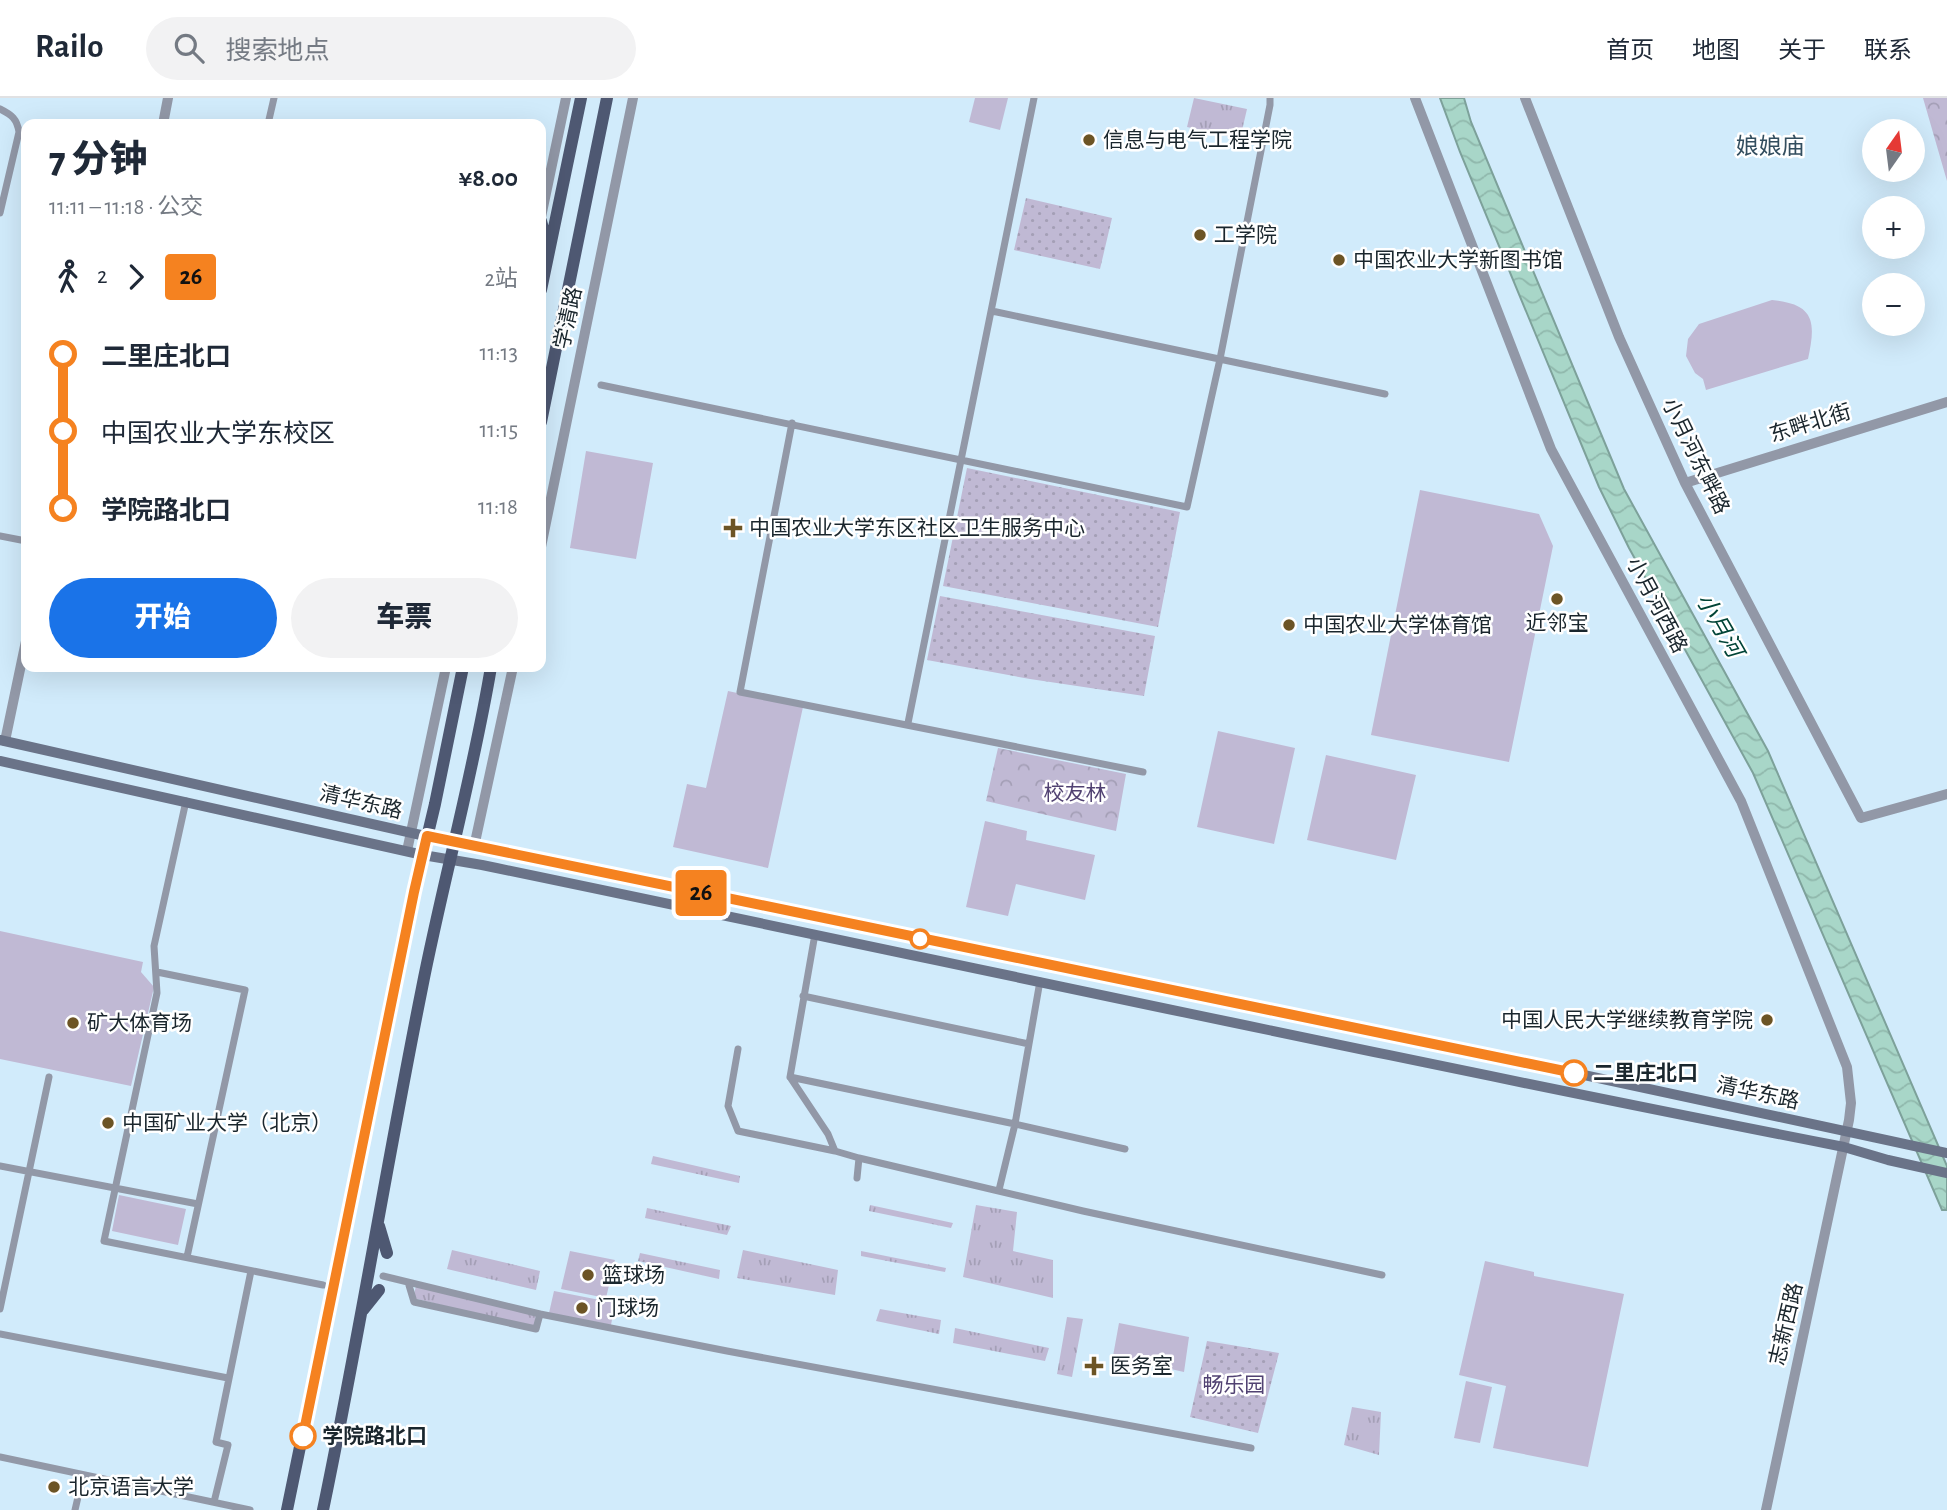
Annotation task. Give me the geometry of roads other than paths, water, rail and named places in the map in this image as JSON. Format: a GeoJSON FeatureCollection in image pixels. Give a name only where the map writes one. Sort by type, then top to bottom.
{"type":"FeatureCollection","features":[{"type":"Feature","properties":{"kind":"main road","name":"学清路"},"geometry":{"type":"LineString","coordinates":[[546,265],[581,98]]}},
{"type":"Feature","properties":{"kind":"main road","name":"学清路"},"geometry":{"type":"LineString","coordinates":[[546,397],[607,98]]}},
{"type":"Feature","properties":{"kind":"main road"},"geometry":{"type":"LineString","coordinates":[[546,238],[549,250]]}},
{"type":"Feature","properties":{"kind":"main road"},"geometry":{"type":"LineString","coordinates":[[287,1510],[462,672]]}},
{"type":"Feature","properties":{"kind":"main road"},"geometry":{"type":"LineString","coordinates":[[323,1510],[422,988],[466,795],[490,672]]}},
{"type":"Feature","properties":{"kind":"main road","name":"清华东路"},"geometry":{"type":"LineString","coordinates":[[2,740],[455,843],[1486,1054],[1947,1153]]}},
{"type":"Feature","properties":{"kind":"main road"},"geometry":{"type":"LineString","coordinates":[[15,765],[19,743]]}},
{"type":"Feature","properties":{"kind":"main road","name":"清华东路"},"geometry":{"type":"LineString","coordinates":[[0,761],[423,855],[815,934],[1481,1075],[1844,1147],[1947,1173]]}},
{"type":"Feature","properties":{"kind":"main road"},"geometry":{"type":"LineString","coordinates":[[1481,1075],[1486,1054]]}},
{"type":"Feature","properties":{"kind":"main road"},"geometry":{"type":"LineString","coordinates":[[350,1158],[365,1131]]}},
{"type":"Feature","properties":{"kind":"main road"},"geometry":{"type":"LineString","coordinates":[[378,1223],[387,1253]]}},
{"type":"Feature","properties":{"kind":"main road"},"geometry":{"type":"LineString","coordinates":[[360,1313],[379,1290]]}},
{"type":"Feature","properties":{"kind":"street"},"geometry":{"type":"LineString","coordinates":[[164,119],[169,98]]}},
{"type":"Feature","properties":{"kind":"street"},"geometry":{"type":"LineString","coordinates":[[269,119],[274,98]]}},
{"type":"Feature","properties":{"kind":"street"},"geometry":{"type":"LineString","coordinates":[[546,195],[566,98]]}},
{"type":"Feature","properties":{"kind":"street","name":"学清路"},"geometry":{"type":"LineString","coordinates":[[546,523],[633,98]]}},
{"type":"Feature","properties":{"kind":"street"},"geometry":{"type":"LineString","coordinates":[[908,723],[1034,98]]}},
{"type":"Feature","properties":{"kind":"street"},"geometry":{"type":"LineString","coordinates":[[601,385],[1187,507],[1220,359],[1270,98]]}},
{"type":"Feature","properties":{"kind":"street","name":"小月河西路"},"geometry":{"type":"LineString","coordinates":[[1415,98],[1551,449],[1741,801],[1847,1067],[1851,1103],[1844,1147]]}},
{"type":"Feature","properties":{"kind":"street","name":"小月河东畔路"},"geometry":{"type":"LineString","coordinates":[[1525,98],[1619,337],[1685,483],[1861,818],[1947,794]]}},
{"type":"Feature","properties":{"kind":"street"},"geometry":{"type":"LineString","coordinates":[[0,109],[18,123],[19,132],[0,214]]}},
{"type":"Feature","properties":{"kind":"street"},"geometry":{"type":"LineString","coordinates":[[992,311],[1385,394]]}},
{"type":"Feature","properties":{"kind":"street","name":"东畔北街"},"geometry":{"type":"LineString","coordinates":[[1685,483],[1947,402]]}},
{"type":"Feature","properties":{"kind":"street"},"geometry":{"type":"LineString","coordinates":[[792,423],[740,692],[908,723],[1143,772]]}},
{"type":"Feature","properties":{"kind":"street"},"geometry":{"type":"LineString","coordinates":[[0,536],[21,540]]}},
{"type":"Feature","properties":{"kind":"street"},"geometry":{"type":"LineString","coordinates":[[2,740],[21,662]]}},
{"type":"Feature","properties":{"kind":"street"},"geometry":{"type":"LineString","coordinates":[[407,851],[445,672]]}},
{"type":"Feature","properties":{"kind":"street"},"geometry":{"type":"LineString","coordinates":[[474,847],[512,672]]}},
{"type":"Feature","properties":{"kind":"street"},"geometry":{"type":"LineString","coordinates":[[186,802],[154,946],[157,993],[104,1241],[323,1285]]}},
{"type":"Feature","properties":{"kind":"street"},"geometry":{"type":"LineString","coordinates":[[815,934],[790,1077],[828,1134],[835,1151]]}},
{"type":"Feature","properties":{"kind":"street"},"geometry":{"type":"LineString","coordinates":[[157,972],[244,990],[187,1257]]}},
{"type":"Feature","properties":{"kind":"street"},"geometry":{"type":"LineString","coordinates":[[999,1190],[1015,1124],[1040,981]]}},
{"type":"Feature","properties":{"kind":"street"},"geometry":{"type":"LineString","coordinates":[[803,996],[1029,1044]]}},
{"type":"Feature","properties":{"kind":"street"},"geometry":{"type":"LineString","coordinates":[[738,1049],[728,1106],[738,1131],[1382,1275]]}},
{"type":"Feature","properties":{"kind":"street"},"geometry":{"type":"LineString","coordinates":[[0,1309],[49,1077]]}},
{"type":"Feature","properties":{"kind":"street"},"geometry":{"type":"LineString","coordinates":[[790,1077],[1125,1149]]}},
{"type":"Feature","properties":{"kind":"street","name":"志新西路"},"geometry":{"type":"LineString","coordinates":[[1766,1510],[1844,1147]]}},
{"type":"Feature","properties":{"kind":"street"},"geometry":{"type":"LineString","coordinates":[[857,1178],[859,1158]]}},
{"type":"Feature","properties":{"kind":"street"},"geometry":{"type":"LineString","coordinates":[[0,1166],[198,1204]]}},
{"type":"Feature","properties":{"kind":"street"},"geometry":{"type":"LineString","coordinates":[[214,1502],[229,1445],[216,1441],[251,1271]]}},
{"type":"Feature","properties":{"kind":"street"},"geometry":{"type":"LineString","coordinates":[[383,1276],[540,1314],[827,1371],[1251,1448]]}},
{"type":"Feature","properties":{"kind":"street"},"geometry":{"type":"LineString","coordinates":[[408,1282],[414,1302],[536,1329],[540,1314]]}},
{"type":"Feature","properties":{"kind":"street"},"geometry":{"type":"LineString","coordinates":[[0,1334],[228,1378]]}},
{"type":"Feature","properties":{"kind":"street"},"geometry":{"type":"LineString","coordinates":[[0,1457],[250,1510]]}},
{"type":"Feature","properties":{"kind":"street"},"geometry":{"type":"LineString","coordinates":[[75,1510],[78,1496]]}},
{"type":"Feature","properties":{"kind":"water"},"geometry":{"type":"Polygon","coordinates":[[[1440,98],[1464,98],[1471,122],[1624,489],[1768,751],[1947,1166],[1947,1210],[1942,1210],[1753,773],[1629,548],[1599,487],[1440,98]]]}},
{"type":"Feature","properties":{"kind":"place","name":"信息与电气工程学院"},"geometry":{"type":"Point","coordinates":[1089,140]}},
{"type":"Feature","properties":{"kind":"place","name":"工学院"},"geometry":{"type":"Point","coordinates":[1200,235]}},
{"type":"Feature","properties":{"kind":"place","name":"中国农业大学新图书馆"},"geometry":{"type":"Point","coordinates":[1339,260]}},
{"type":"Feature","properties":{"kind":"place","name":"中国农业大学东区社区卫生服务中心"},"geometry":{"type":"Point","coordinates":[733,528]}},
{"type":"Feature","properties":{"kind":"place","name":"近邻宝"},"geometry":{"type":"Point","coordinates":[1557,599]}},
{"type":"Feature","properties":{"kind":"place","name":"中国农业大学体育馆"},"geometry":{"type":"Point","coordinates":[1289,625]}},
{"type":"Feature","properties":{"kind":"place","name":"中国人民大学继续教育学院"},"geometry":{"type":"Point","coordinates":[1767,1020]}},
{"type":"Feature","properties":{"kind":"place","name":"矿大体育场"},"geometry":{"type":"Point","coordinates":[73,1023]}},
{"type":"Feature","properties":{"kind":"place","name":"二里庄北口"},"geometry":{"type":"Point","coordinates":[1574,1073]}},
{"type":"Feature","properties":{"kind":"place","name":"中国矿业大学（北京）"},"geometry":{"type":"Point","coordinates":[108,1123]}},
{"type":"Feature","properties":{"kind":"place","name":"篮球场"},"geometry":{"type":"Point","coordinates":[588,1275]}},
{"type":"Feature","properties":{"kind":"place","name":"门球场"},"geometry":{"type":"Point","coordinates":[582,1308]}},
{"type":"Feature","properties":{"kind":"place","name":"医务室"},"geometry":{"type":"Point","coordinates":[1094,1366]}},
{"type":"Feature","properties":{"kind":"place","name":"学院路北口"},"geometry":{"type":"Point","coordinates":[303,1436]}},
{"type":"Feature","properties":{"kind":"place","name":"北京语言大学"},"geometry":{"type":"Point","coordinates":[54,1487]}},
{"type":"Feature","properties":{"kind":"district","name":"娘娘庙"},"geometry":{"type":"Point","coordinates":[1770,146]}},
{"type":"Feature","properties":{"kind":"water label","name":"小月河"},"geometry":{"type":"Point","coordinates":[1720,625]}},
{"type":"Feature","properties":{"kind":"park label","name":"校友林"},"geometry":{"type":"Point","coordinates":[1075,793]}},
{"type":"Feature","properties":{"kind":"park label","name":"畅乐园"},"geometry":{"type":"Point","coordinates":[1234,1385]}}]}
